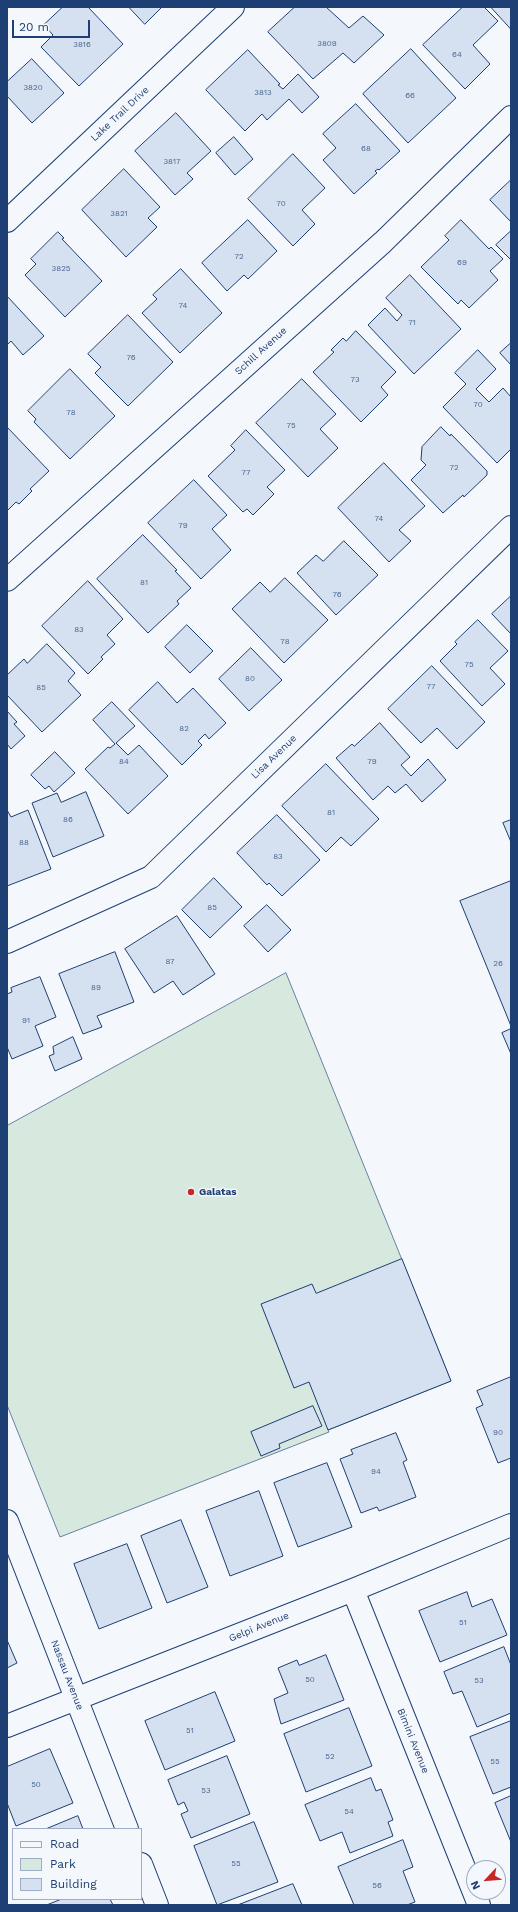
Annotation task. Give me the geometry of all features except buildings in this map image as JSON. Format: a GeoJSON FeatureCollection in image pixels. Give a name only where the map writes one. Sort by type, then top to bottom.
{"type":"FeatureCollection","features":[{"type":"Feature","properties":{"kind":"street","name":"Lake Trail Drive"},"geometry":{"type":"LineString","coordinates":[[7,221],[233,7]]}},
{"type":"Feature","properties":{"kind":"street","name":"Schill Avenue"},"geometry":{"type":"LineString","coordinates":[[7,580],[383,242],[511,117]]}},
{"type":"Feature","properties":{"kind":"street","name":"Lisa Avenue"},"geometry":{"type":"LineString","coordinates":[[7,942],[150,877],[511,527]]}},
{"type":"Feature","properties":{"kind":"street","name":"Nassau Avenue"},"geometry":{"type":"LineString","coordinates":[[7,1521],[127,1828]]}},
{"type":"Feature","properties":{"kind":"street","name":"Gelpi Avenue"},"geometry":{"type":"LineString","coordinates":[[7,1726],[352,1590],[511,1525]]}},
{"type":"Feature","properties":{"kind":"street","name":"Bimini Avenue"},"geometry":{"type":"LineString","coordinates":[[352,1590],[479,1905]]}},
{"type":"Feature","properties":{"kind":"street"},"geometry":{"type":"LineString","coordinates":[[142,1867],[157,1905]]}},
{"type":"Feature","properties":{"kind":"green space","name":"Galatas"},"geometry":{"type":"Polygon","coordinates":[[[286,973],[451,1381],[328,1430],[329,1432],[60,1537],[7,1405],[7,1126],[286,973]]]}},
{"type":"Feature","properties":{"kind":"place","name":"Galatas"},"geometry":{"type":"Point","coordinates":[191,1192]}}]}
